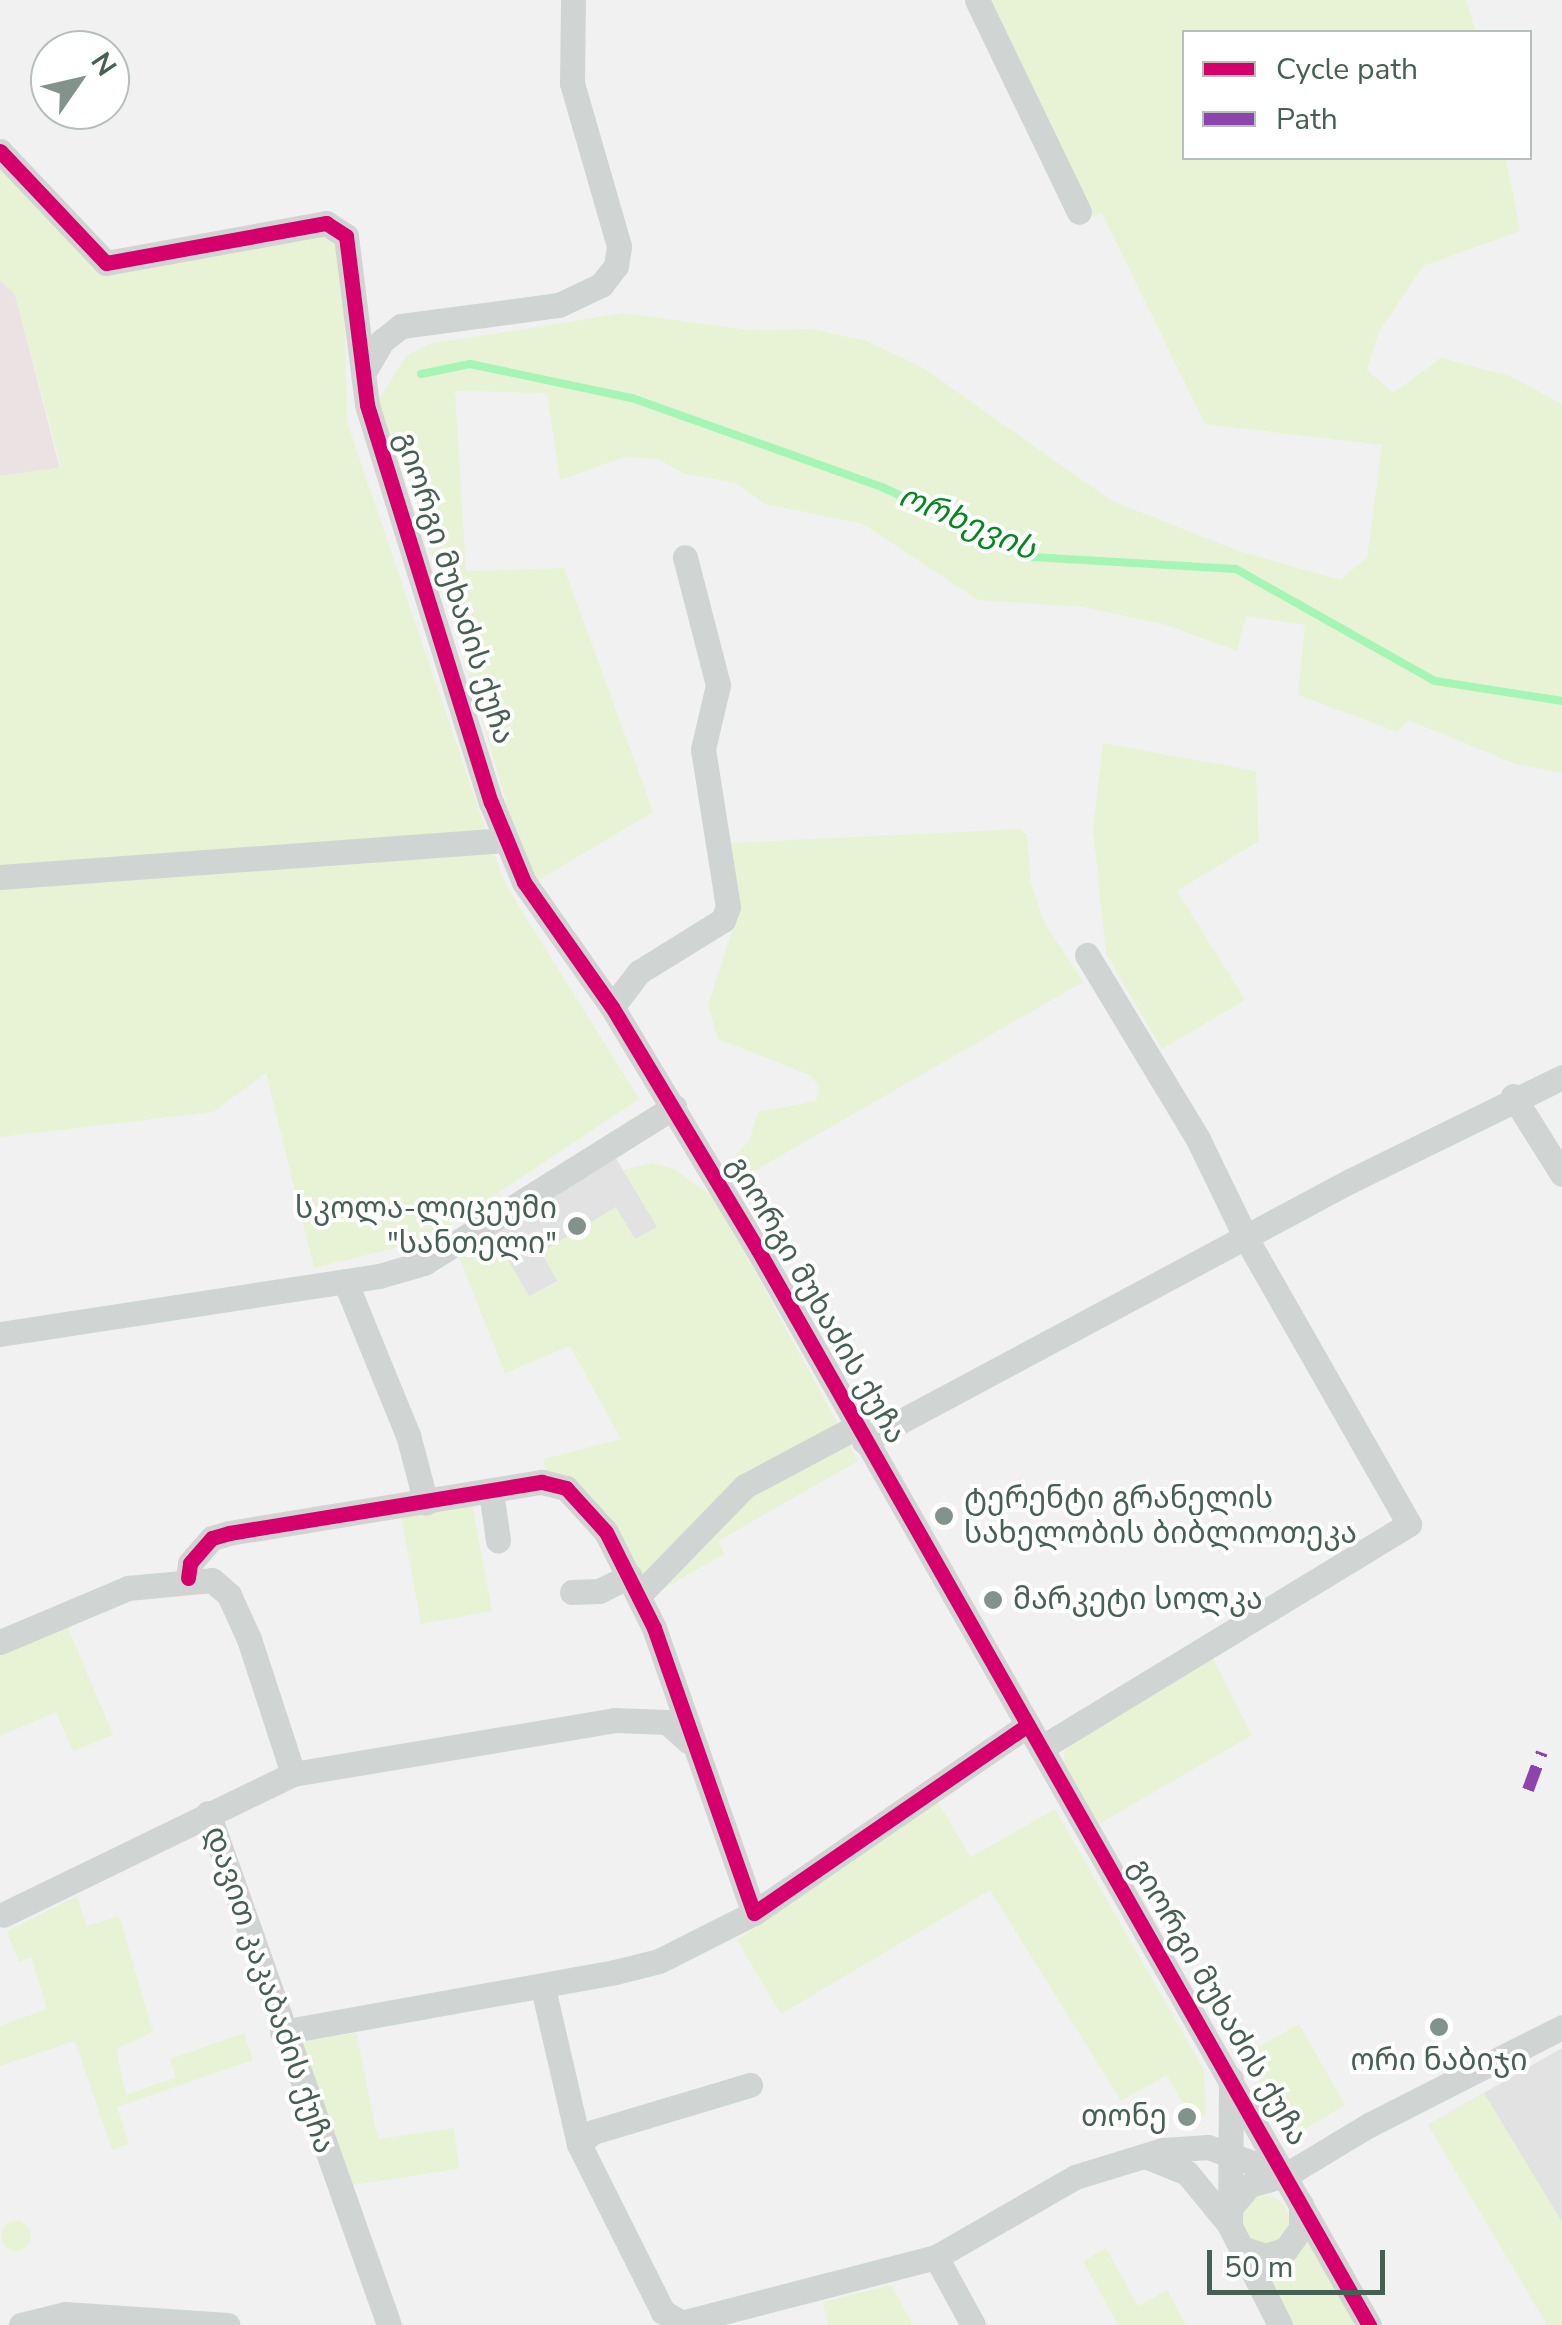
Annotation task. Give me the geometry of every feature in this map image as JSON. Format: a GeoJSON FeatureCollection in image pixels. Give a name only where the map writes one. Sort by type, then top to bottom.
{"type":"FeatureCollection","features":[{"type":"Feature","properties":{"kind":"street"},"geometry":{"type":"LineString","coordinates":[[364,372],[382,341],[402,326],[559,305],[585,296],[616,266],[619,246],[572,83],[573,0]]}},
{"type":"Feature","properties":{"kind":"street"},"geometry":{"type":"LineString","coordinates":[[977,0],[1080,212]]}},
{"type":"Feature","properties":{"kind":"street","name":"გიორგი მუხაძის ქუჩა"},"geometry":{"type":"LineString","coordinates":[[0,151],[106,263],[326,223],[337,225],[353,251],[367,405],[506,840],[524,882],[612,1007],[674,1107],[1369,2325]]}},
{"type":"Feature","properties":{"kind":"street"},"geometry":{"type":"LineString","coordinates":[[612,1007],[639,972],[723,920],[728,907],[703,749],[718,685],[684,557]]}},
{"type":"Feature","properties":{"kind":"street"},"geometry":{"type":"LineString","coordinates":[[0,877],[506,840]]}},
{"type":"Feature","properties":{"kind":"street"},"geometry":{"type":"LineString","coordinates":[[1041,1748],[1409,1524],[1245,1236],[1198,1139],[1087,955]]}},
{"type":"Feature","properties":{"kind":"street","name":"გიორგი მუხაძის ქუჩა"},"geometry":{"type":"LineString","coordinates":[[860,1434],[1514,1096],[1562,1077]]}},
{"type":"Feature","properties":{"kind":"street"},"geometry":{"type":"LineString","coordinates":[[1514,1096],[1562,1174]]}},
{"type":"Feature","properties":{"kind":"street"},"geometry":{"type":"LineString","coordinates":[[0,1334],[346,1282],[424,1263],[674,1107]]}},
{"type":"Feature","properties":{"kind":"street"},"geometry":{"type":"LineString","coordinates":[[346,1282],[408,1435],[426,1503]]}},
{"type":"Feature","properties":{"kind":"street"},"geometry":{"type":"LineString","coordinates":[[572,1592],[634,1585],[744,1486],[860,1434]]}},
{"type":"Feature","properties":{"kind":"street"},"geometry":{"type":"LineString","coordinates":[[188,1578],[190,1563],[212,1538],[542,1482],[566,1488],[606,1532],[634,1585],[754,1914]]}},
{"type":"Feature","properties":{"kind":"street"},"geometry":{"type":"LineString","coordinates":[[491,1491],[498,1542]]}},
{"type":"Feature","properties":{"kind":"street"},"geometry":{"type":"LineString","coordinates":[[0,1642],[128,1588],[188,1578],[212,1580],[229,1594],[292,1774]]}},
{"type":"Feature","properties":{"kind":"street","name":"დავით კაკაბაძის ქუჩა"},"geometry":{"type":"LineString","coordinates":[[389,2325],[282,2032],[208,1813],[292,1774],[650,1718],[667,1722],[691,1745]]}},
{"type":"Feature","properties":{"kind":"street"},"geometry":{"type":"LineString","coordinates":[[282,2032],[542,1988],[659,1961],[754,1914],[1028,1725]]}},
{"type":"Feature","properties":{"kind":"street"},"geometry":{"type":"LineString","coordinates":[[3,1915],[208,1813]]}},
{"type":"Feature","properties":{"kind":"street"},"geometry":{"type":"LineString","coordinates":[[542,1988],[579,2144],[663,2312],[680,2324],[936,2257],[1075,2177],[1142,2156],[1188,2146],[1227,2152],[1286,2175]]}},
{"type":"Feature","properties":{"kind":"street","name":"გიორგი მუხაძის ქუჩა"},"geometry":{"type":"LineString","coordinates":[[1233,2228],[1250,2185],[1286,2175],[1369,2125],[1562,2027]]}},
{"type":"Feature","properties":{"kind":"street"},"geometry":{"type":"LineString","coordinates":[[1231,2079],[1227,2152],[1233,2228],[1280,2325]]}},
{"type":"Feature","properties":{"kind":"street"},"geometry":{"type":"LineString","coordinates":[[579,2144],[593,2132],[750,2086]]}},
{"type":"Feature","properties":{"kind":"street"},"geometry":{"type":"LineString","coordinates":[[1142,2156],[1188,2173],[1233,2228],[1265,2256],[1286,2249],[1302,2228],[1302,2204]]}},
{"type":"Feature","properties":{"kind":"street"},"geometry":{"type":"LineString","coordinates":[[936,2257],[973,2325]]}},
{"type":"Feature","properties":{"kind":"street"},"geometry":{"type":"LineString","coordinates":[[21,2325],[65,2314],[228,2325]]}},
{"type":"Feature","properties":{"kind":"shaded area"},"geometry":{"type":"Polygon","coordinates":[[[0,281],[15,294],[60,469],[0,476],[0,281]]]}},
{"type":"Feature","properties":{"kind":"shaded area","name":"სკოლა-ლიცეუმი \"სანთელი\""},"geometry":{"type":"Polygon","coordinates":[[[614,1155],[658,1227],[528,1297],[492,1233],[614,1155]]]}},
{"type":"Feature","properties":{"kind":"shaded area"},"geometry":{"type":"Polygon","coordinates":[[[1562,2048],[1562,2325],[1428,2125],[1562,2048]]]}},
{"type":"Feature","properties":{"kind":"green space"},"geometry":{"type":"Polygon","coordinates":[[[989,0],[1466,0],[1475,30],[1182,30],[1182,160],[1506,160],[1520,231],[1423,266],[1379,332],[1367,370],[1393,393],[1441,358],[1510,376],[1562,404],[1562,773],[1516,764],[1408,720],[1398,732],[1298,695],[1305,625],[1246,616],[1237,651],[1166,625],[1084,607],[978,600],[863,524],[765,504],[736,483],[685,474],[658,459],[624,457],[560,480],[547,393],[455,391],[466,571],[564,568],[653,812],[537,881],[517,839],[447,600],[378,401],[407,355],[429,344],[624,313],[749,330],[812,329],[867,341],[923,368],[1112,501],[1239,551],[1340,580],[1367,558],[1382,445],[1205,424],[1102,213],[1093,217],[989,0]]]}},
{"type":"Feature","properties":{"kind":"green space"},"geometry":{"type":"Polygon","coordinates":[[[0,163],[109,274],[321,235],[336,243],[344,288],[347,422],[493,851],[506,885],[639,1099],[428,1240],[314,1268],[266,1073],[213,1112],[0,1137],[0,476],[61,467],[15,294],[0,281],[0,163]]]}},
{"type":"Feature","properties":{"kind":"green space"},"geometry":{"type":"Polygon","coordinates":[[[1103,743],[1256,771],[1259,841],[1177,891],[1245,1000],[1162,1049],[1106,954],[1093,829],[1103,743]]]}},
{"type":"Feature","properties":{"kind":"green space"},"geometry":{"type":"Polygon","coordinates":[[[1019,829],[1027,835],[1031,884],[1044,922],[1083,982],[747,1175],[773,1221],[761,1222],[734,1178],[734,1157],[749,1141],[758,1112],[816,1101],[819,1086],[810,1075],[718,1039],[708,1005],[734,925],[730,843],[1019,829]]]}},
{"type":"Feature","properties":{"kind":"green space"},"geometry":{"type":"Polygon","coordinates":[[[651,1163],[674,1169],[715,1198],[858,1461],[718,1541],[724,1554],[651,1596],[625,1543],[587,1491],[545,1470],[544,1459],[621,1439],[570,1346],[505,1373],[459,1257],[499,1224],[493,1234],[529,1296],[558,1282],[541,1252],[616,1207],[635,1239],[657,1227],[623,1170],[651,1163]]]}},
{"type":"Feature","properties":{"kind":"green space"},"geometry":{"type":"Polygon","coordinates":[[[472,1503],[492,1611],[421,1624],[401,1516],[472,1503]]]}},
{"type":"Feature","properties":{"kind":"green space"},"geometry":{"type":"Polygon","coordinates":[[[66,1623],[113,1735],[73,1751],[56,1712],[0,1736],[0,1652],[66,1623]]]}},
{"type":"Feature","properties":{"kind":"green space"},"geometry":{"type":"Polygon","coordinates":[[[1210,1653],[1252,1735],[1099,1824],[1063,1763],[1066,1743],[1210,1653]]]}},
{"type":"Feature","properties":{"kind":"green space"},"geometry":{"type":"Polygon","coordinates":[[[937,1801],[971,1857],[1055,1809],[1204,2070],[1206,2115],[1193,2122],[1167,2075],[1121,2101],[990,1890],[781,2014],[737,1940],[937,1801]]]}},
{"type":"Feature","properties":{"kind":"green space"},"geometry":{"type":"Polygon","coordinates":[[[77,1896],[87,1926],[119,1916],[153,2032],[116,2049],[126,2095],[176,2077],[170,2059],[244,2033],[253,2060],[117,2107],[129,2144],[112,2150],[75,2041],[0,2066],[0,2026],[47,2009],[31,1957],[19,1962],[7,1931],[77,1896]]]}},
{"type":"Feature","properties":{"kind":"green space"},"geometry":{"type":"Polygon","coordinates":[[[1299,2024],[1345,2105],[1290,2138],[1244,2055],[1299,2024]]]}},
{"type":"Feature","properties":{"kind":"green space"},"geometry":{"type":"Polygon","coordinates":[[[356,2033],[378,2139],[454,2128],[459,2169],[352,2185],[302,2042],[356,2033]]]}},
{"type":"Feature","properties":{"kind":"green space"},"geometry":{"type":"Polygon","coordinates":[[[1484,2093],[1562,2222],[1562,2325],[1547,2325],[1428,2125],[1484,2093]]]}},
{"type":"Feature","properties":{"kind":"green space"},"geometry":{"type":"Polygon","coordinates":[[[1265,2196],[1282,2203],[1289,2220],[1282,2237],[1265,2244],[1248,2237],[1241,2220],[1248,2203],[1265,2196]]]}},
{"type":"Feature","properties":{"kind":"green space"},"geometry":{"type":"Polygon","coordinates":[[[16,2221],[30,2230],[31,2236],[22,2250],[16,2251],[2,2242],[1,2236],[10,2222],[16,2221]]]}},
{"type":"Feature","properties":{"kind":"green space"},"geometry":{"type":"Polygon","coordinates":[[[1308,2237],[1358,2325],[1292,2325],[1260,2268],[1308,2237]]]}},
{"type":"Feature","properties":{"kind":"green space"},"geometry":{"type":"Polygon","coordinates":[[[1106,2248],[1138,2306],[1167,2290],[1186,2325],[1118,2325],[1083,2261],[1106,2248]]]}},
{"type":"Feature","properties":{"kind":"green space"},"geometry":{"type":"Polygon","coordinates":[[[891,2285],[913,2325],[828,2325],[823,2302],[891,2285]]]}},
{"type":"Feature","properties":{"kind":"waterway","name":"ორხევის"},"geometry":{"type":"LineString","coordinates":[[421,374],[470,364],[632,398],[882,487],[1032,557],[1236,569],[1435,681],[1562,701]]}},
{"type":"Feature","properties":{"kind":"marked path"},"geometry":{"type":"LineString","coordinates":[[1528,1790],[1542,1752]]}},
{"type":"Feature","properties":{"kind":"cycle path"},"geometry":{"type":"LineString","coordinates":[[0,151],[106,263],[326,223],[346,236],[367,405],[491,802],[524,882],[612,1007],[758,1250],[1369,2325]]}},
{"type":"Feature","properties":{"kind":"cycle path"},"geometry":{"type":"LineString","coordinates":[[188,1578],[190,1563],[212,1538],[229,1533],[542,1482],[566,1488],[606,1532],[654,1628],[754,1913],[1028,1725]]}},
{"type":"Feature","properties":{"kind":"place","name":"სკოლა-ლიცეუმი \"სანთელი\""},"geometry":{"type":"Point","coordinates":[577,1226]}},
{"type":"Feature","properties":{"kind":"place","name":"ტერენტი გრანელის სახელობის ბიბლიოთეკა"},"geometry":{"type":"Point","coordinates":[944,1516]}},
{"type":"Feature","properties":{"kind":"place","name":"მარკეტი სოლკა"},"geometry":{"type":"Point","coordinates":[993,1600]}},
{"type":"Feature","properties":{"kind":"place","name":"ორი ნაბიჯი"},"geometry":{"type":"Point","coordinates":[1439,2027]}},
{"type":"Feature","properties":{"kind":"place","name":"თონე"},"geometry":{"type":"Point","coordinates":[1187,2117]}}]}
